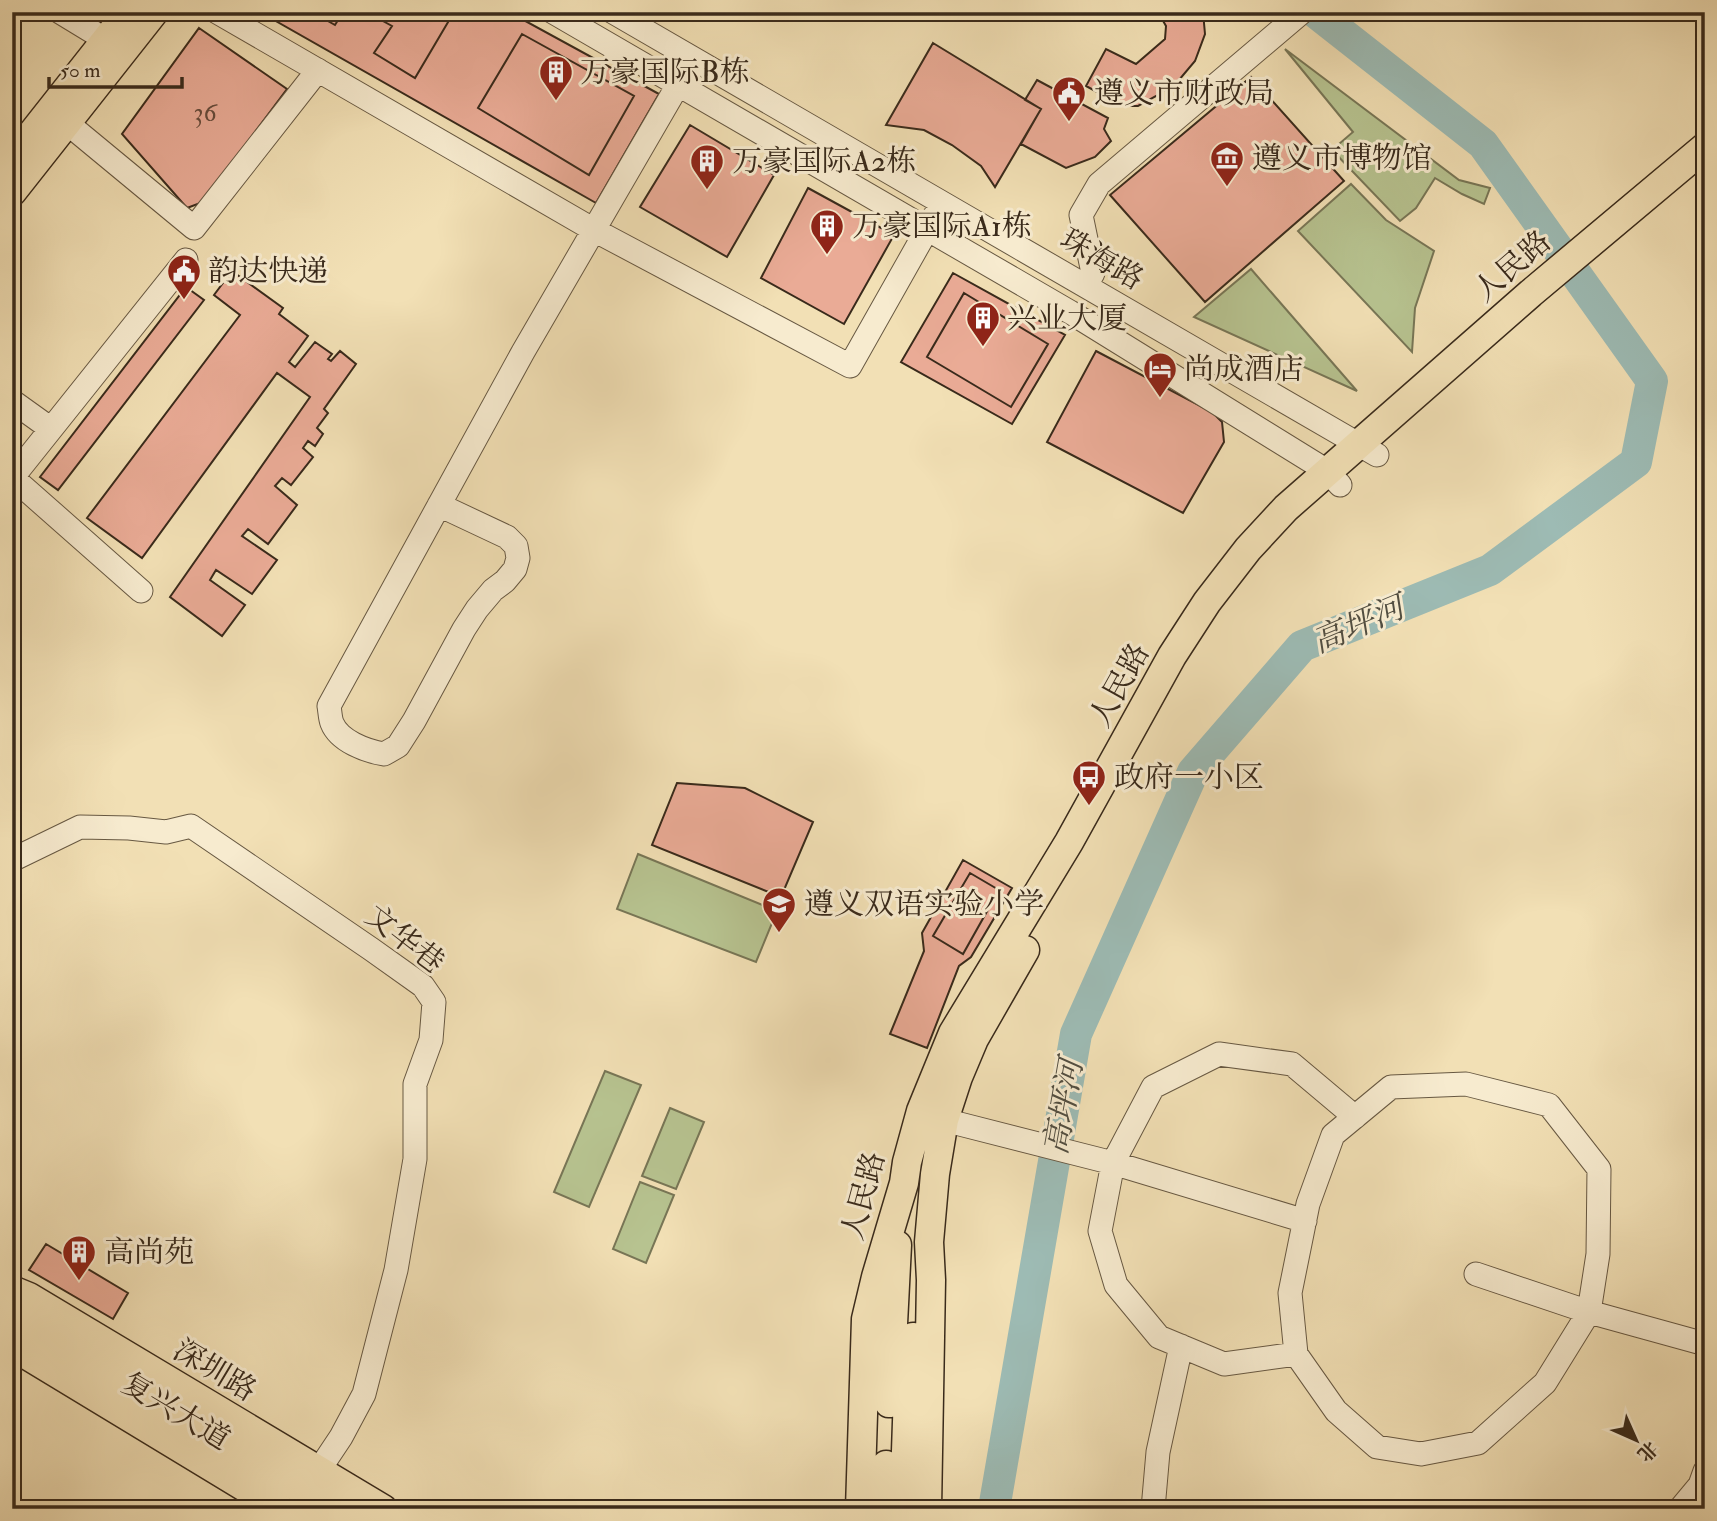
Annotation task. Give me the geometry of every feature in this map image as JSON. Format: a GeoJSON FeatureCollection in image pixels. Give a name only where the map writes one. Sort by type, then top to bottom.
{"type":"FeatureCollection","features":[{"type":"Feature","properties":{"kind":"highway","name":"复兴大道"},"geometry":{"type":"LineString","coordinates":[[12,1314],[340,1509]]}},
{"type":"Feature","properties":{"kind":"highway","name":"复兴大道"},"geometry":{"type":"LineString","coordinates":[[12,1330],[303,1509]]}},
{"type":"Feature","properties":{"kind":"main road"},"geometry":{"type":"LineString","coordinates":[[12,159],[128,12]]}},
{"type":"Feature","properties":{"kind":"main road"},"geometry":{"type":"LineString","coordinates":[[12,192],[154,12]]}},
{"type":"Feature","properties":{"kind":"main road","name":"人民路"},"geometry":{"type":"LineString","coordinates":[[928,1509],[931,1280],[929,1242],[935,1174],[933,1116],[953,1033],[1069,842],[1172,656],[1200,612],[1248,548],[1286,508],[1334,478],[1367,450],[1615,233],[1705,148]]}},
{"type":"Feature","properties":{"kind":"main road","name":"人民路"},"geometry":{"type":"LineString","coordinates":[[1615,233],[1705,167]]}},
{"type":"Feature","properties":{"kind":"main road","name":"人民路"},"geometry":{"type":"LineString","coordinates":[[860,1509],[866,1319],[904,1183],[907,1162],[933,1116]]}},
{"type":"Feature","properties":{"kind":"main road"},"geometry":{"type":"LineString","coordinates":[[905,1509],[909,1372],[935,1174]]}},
{"type":"Feature","properties":{"kind":"main road"},"geometry":{"type":"LineString","coordinates":[[885,1509],[896,1258],[904,1183]]}},
{"type":"Feature","properties":{"kind":"main road","name":"深圳路"},"geometry":{"type":"LineString","coordinates":[[12,1290],[29,1297],[383,1509]]}},
{"type":"Feature","properties":{"kind":"main road"},"geometry":{"type":"LineString","coordinates":[[12,1346],[281,1509]]}},
{"type":"Feature","properties":{"kind":"street"},"geometry":{"type":"LineString","coordinates":[[60,12],[106,40]]}},
{"type":"Feature","properties":{"kind":"street"},"geometry":{"type":"LineString","coordinates":[[217,12],[594,230],[850,366],[942,203]]}},
{"type":"Feature","properties":{"kind":"street","name":"珠海路"},"geometry":{"type":"LineString","coordinates":[[553,12],[1070,312],[1334,478]]}},
{"type":"Feature","properties":{"kind":"street","name":"珠海路"},"geometry":{"type":"LineString","coordinates":[[613,12],[1367,450]]}},
{"type":"Feature","properties":{"kind":"street"},"geometry":{"type":"LineString","coordinates":[[1086,286],[1093,273],[1081,215],[1099,184],[1302,12]]}},
{"type":"Feature","properties":{"kind":"street"},"geometry":{"type":"LineString","coordinates":[[439,505],[507,537],[516,546],[518,558],[515,569],[477,609],[398,746],[384,754],[370,752],[347,741],[332,725],[329,706],[439,505],[523,352],[693,59]]}},
{"type":"Feature","properties":{"kind":"street"},"geometry":{"type":"LineString","coordinates":[[67,123],[194,228],[318,70]]}},
{"type":"Feature","properties":{"kind":"street"},"geometry":{"type":"LineString","coordinates":[[141,592],[12,477],[186,260]]}},
{"type":"Feature","properties":{"kind":"street"},"geometry":{"type":"LineString","coordinates":[[12,401],[51,429]]}},
{"type":"Feature","properties":{"kind":"street","name":"文华巷"},"geometry":{"type":"LineString","coordinates":[[12,860],[80,827],[166,832],[191,826],[371,948],[423,986],[434,1002],[431,1040],[415,1084],[415,1158],[393,1282],[364,1394],[341,1437],[319,1470]]}},
{"type":"Feature","properties":{"kind":"street"},"geometry":{"type":"LineString","coordinates":[[1296,1354],[1224,1364],[1159,1337],[1116,1285],[1100,1231],[1113,1163],[1153,1087],[1219,1054],[1292,1064],[1354,1117]]}},
{"type":"Feature","properties":{"kind":"street"},"geometry":{"type":"LineString","coordinates":[[1466,1084],[1549,1105],[1600,1168],[1598,1254],[1589,1312],[1545,1383],[1478,1443],[1421,1454],[1377,1447],[1336,1411],[1296,1354],[1290,1293],[1305,1221],[1308,1204],[1333,1135],[1391,1087],[1466,1084]]}},
{"type":"Feature","properties":{"kind":"street"},"geometry":{"type":"LineString","coordinates":[[933,1116],[1113,1163],[1305,1221]]}},
{"type":"Feature","properties":{"kind":"street"},"geometry":{"type":"LineString","coordinates":[[1476,1274],[1589,1312],[1705,1343]]}},
{"type":"Feature","properties":{"kind":"street"},"geometry":{"type":"LineString","coordinates":[[1153,1509],[1157,1452],[1181,1346]]}},
{"type":"Feature","properties":{"kind":"street"},"geometry":{"type":"LineString","coordinates":[[1680,1509],[1700,1485],[1705,1471]]}},
{"type":"Feature","properties":{"kind":"green space"},"geometry":{"type":"Polygon","coordinates":[[[1285,49],[1459,180],[1490,188],[1484,204],[1435,178],[1416,208],[1400,221],[1332,150],[1353,132],[1285,49]]]}},
{"type":"Feature","properties":{"kind":"green space"},"geometry":{"type":"Polygon","coordinates":[[[1351,184],[1386,220],[1434,251],[1415,308],[1412,352],[1298,231],[1351,184]]]}},
{"type":"Feature","properties":{"kind":"green space"},"geometry":{"type":"Polygon","coordinates":[[[1251,269],[1357,391],[1194,317],[1251,269]]]}},
{"type":"Feature","properties":{"kind":"green space"},"geometry":{"type":"Polygon","coordinates":[[[638,854],[777,911],[756,962],[617,909],[638,854]]]}},
{"type":"Feature","properties":{"kind":"green space"},"geometry":{"type":"Polygon","coordinates":[[[605,1071],[641,1085],[589,1207],[554,1192],[605,1071]]]}},
{"type":"Feature","properties":{"kind":"green space"},"geometry":{"type":"Polygon","coordinates":[[[670,1108],[704,1122],[676,1189],[642,1176],[670,1108]]]}},
{"type":"Feature","properties":{"kind":"green space"},"geometry":{"type":"Polygon","coordinates":[[[640,1182],[674,1195],[646,1263],[613,1249],[640,1182]]]}},
{"type":"Feature","properties":{"kind":"building"},"geometry":{"type":"Polygon","coordinates":[[[260,12],[509,12],[659,94],[596,203],[260,12]]]}},
{"type":"Feature","properties":{"kind":"building"},"geometry":{"type":"Polygon","coordinates":[[[312,12],[343,12],[335,25],[312,12]]]}},
{"type":"Feature","properties":{"kind":"building"},"geometry":{"type":"Polygon","coordinates":[[[376,12],[454,12],[415,78],[374,53],[392,26],[374,16],[376,12]]]}},
{"type":"Feature","properties":{"kind":"building"},"geometry":{"type":"Polygon","coordinates":[[[1158,12],[1203,12],[1205,34],[1195,61],[1179,80],[1138,106],[1123,106],[1086,86],[1106,49],[1136,64],[1165,39],[1166,26],[1158,12]]]}},
{"type":"Feature","properties":{"kind":"building"},"geometry":{"type":"Polygon","coordinates":[[[199,28],[287,89],[203,202],[187,208],[122,134],[199,28]]]}},
{"type":"Feature","properties":{"kind":"building","name":"万豪国际B栋"},"geometry":{"type":"Polygon","coordinates":[[[522,34],[634,96],[589,175],[478,108],[522,34]]]}},
{"type":"Feature","properties":{"kind":"building"},"geometry":{"type":"Polygon","coordinates":[[[933,43],[1041,109],[995,187],[981,166],[952,145],[924,130],[886,125],[933,43]]]}},
{"type":"Feature","properties":{"kind":"building","name":"遵义市博物馆"},"geometry":{"type":"Polygon","coordinates":[[[1251,77],[1344,181],[1205,302],[1110,195],[1251,77]]]}},
{"type":"Feature","properties":{"kind":"building","name":"遵义市财政局"},"geometry":{"type":"Polygon","coordinates":[[[1037,80],[1108,118],[1104,129],[1111,141],[1095,157],[1066,168],[1021,144],[1041,109],[1025,100],[1037,80]]]}},
{"type":"Feature","properties":{"kind":"building","name":"万豪国际A2栋"},"geometry":{"type":"Polygon","coordinates":[[[690,125],[774,175],[727,257],[640,207],[690,125]]]}},
{"type":"Feature","properties":{"kind":"building","name":"万豪国际A1栋"},"geometry":{"type":"Polygon","coordinates":[[[808,188],[894,235],[844,324],[761,278],[808,188]]]}},
{"type":"Feature","properties":{"kind":"building"},"geometry":{"type":"Polygon","coordinates":[[[232,271],[283,308],[279,314],[308,336],[289,362],[295,367],[315,342],[332,354],[328,359],[331,361],[340,351],[356,364],[324,409],[328,413],[317,428],[323,434],[315,446],[308,441],[303,448],[313,457],[291,485],[282,478],[275,486],[297,505],[268,544],[248,529],[242,536],[277,560],[252,594],[216,570],[210,580],[245,605],[222,636],[170,597],[310,397],[277,373],[142,558],[87,518],[240,315],[214,295],[232,271]]]}},
{"type":"Feature","properties":{"kind":"building","name":"兴业大厦"},"geometry":{"type":"Polygon","coordinates":[[[953,273],[1065,335],[1012,424],[901,362],[953,273]]]}},
{"type":"Feature","properties":{"kind":"building"},"geometry":{"type":"Polygon","coordinates":[[[186,287],[204,300],[58,490],[40,477],[186,287]]]}},
{"type":"Feature","properties":{"kind":"building"},"geometry":{"type":"Polygon","coordinates":[[[964,293],[1048,344],[1011,407],[927,357],[964,293]]]}},
{"type":"Feature","properties":{"kind":"building"},"geometry":{"type":"Polygon","coordinates":[[[1096,351],[1212,412],[1222,422],[1224,442],[1183,513],[1047,442],[1096,351]]]}},
{"type":"Feature","properties":{"kind":"building"},"geometry":{"type":"Polygon","coordinates":[[[677,783],[745,788],[813,822],[781,897],[652,845],[677,783]]]}},
{"type":"Feature","properties":{"kind":"building"},"geometry":{"type":"Polygon","coordinates":[[[963,860],[1012,888],[971,957],[959,966],[927,1048],[890,1034],[924,951],[922,933],[963,860]]]}},
{"type":"Feature","properties":{"kind":"building"},"geometry":{"type":"Polygon","coordinates":[[[970,873],[999,890],[963,954],[933,936],[970,873]]]}},
{"type":"Feature","properties":{"kind":"building","name":"高尚苑"},"geometry":{"type":"Polygon","coordinates":[[[46,1244],[128,1293],[113,1319],[29,1270],[46,1244]]]}},
{"type":"Feature","properties":{"kind":"waterway","name":"高坪河"},"geometry":{"type":"LineString","coordinates":[[994,1509],[1076,1034],[1193,772],[1302,646],[1490,570],[1636,462],[1652,381],[1483,144],[1315,12]]}},
{"type":"Feature","properties":{"kind":"place","name":"万豪国际B栋"},"geometry":{"type":"Point","coordinates":[556,102]}},
{"type":"Feature","properties":{"kind":"place","name":"遵义市财政局"},"geometry":{"type":"Point","coordinates":[1069,123]}},
{"type":"Feature","properties":{"kind":"place","name":"遵义市博物馆"},"geometry":{"type":"Point","coordinates":[1227,188]}},
{"type":"Feature","properties":{"kind":"place","name":"万豪国际A2栋"},"geometry":{"type":"Point","coordinates":[707,191]}},
{"type":"Feature","properties":{"kind":"place","name":"万豪国际A1栋"},"geometry":{"type":"Point","coordinates":[827,256]}},
{"type":"Feature","properties":{"kind":"place","name":"韵达快递"},"geometry":{"type":"Point","coordinates":[184,301]}},
{"type":"Feature","properties":{"kind":"place","name":"兴业大厦"},"geometry":{"type":"Point","coordinates":[983,348]}},
{"type":"Feature","properties":{"kind":"place","name":"尚成酒店"},"geometry":{"type":"Point","coordinates":[1160,399]}},
{"type":"Feature","properties":{"kind":"place","name":"政府一小区"},"geometry":{"type":"Point","coordinates":[1089,807]}},
{"type":"Feature","properties":{"kind":"place","name":"遵义双语实验小学"},"geometry":{"type":"Point","coordinates":[779,934]}},
{"type":"Feature","properties":{"kind":"place","name":"高尚苑"},"geometry":{"type":"Point","coordinates":[79,1282]}}]}
